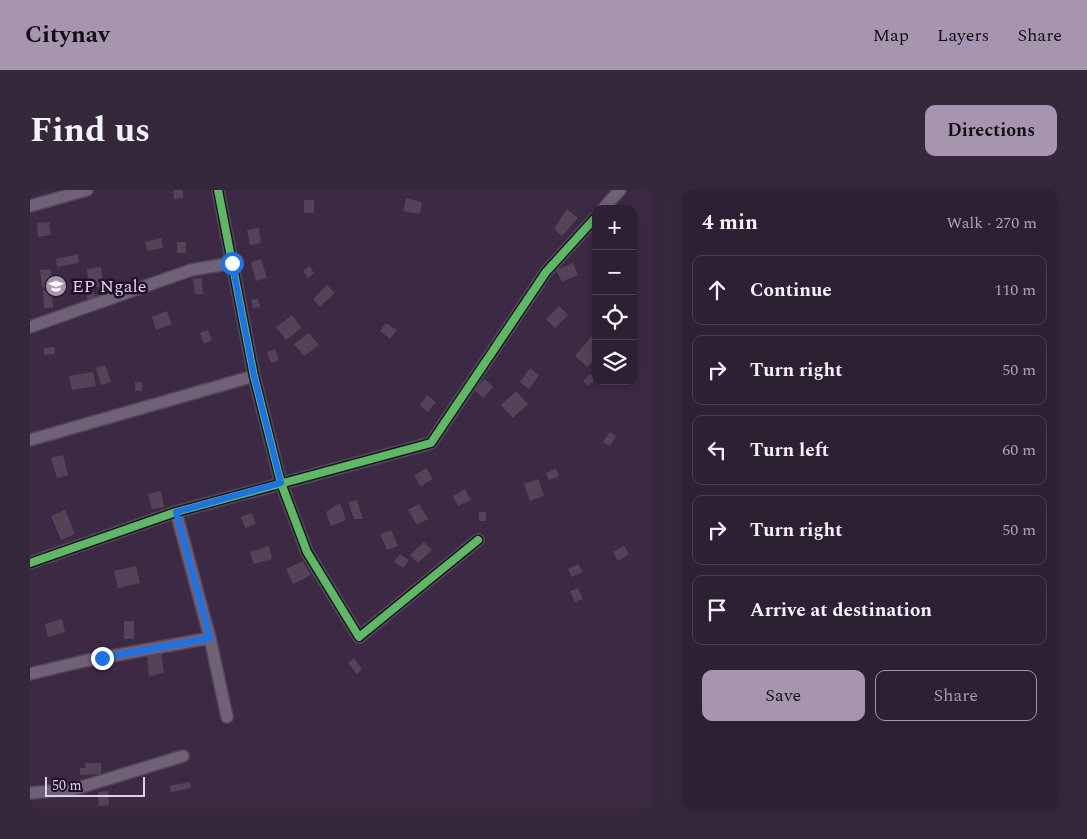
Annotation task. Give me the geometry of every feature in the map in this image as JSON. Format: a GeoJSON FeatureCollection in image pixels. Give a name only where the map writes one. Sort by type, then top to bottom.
{"type":"FeatureCollection","features":[{"type":"Feature","properties":{"kind":"street"},"geometry":{"type":"LineString","coordinates":[[30,206],[87,190]]}},
{"type":"Feature","properties":{"kind":"street"},"geometry":{"type":"LineString","coordinates":[[218,190],[254,376],[281,483],[307,552],[359,637],[478,540]]}},
{"type":"Feature","properties":{"kind":"street"},"geometry":{"type":"LineString","coordinates":[[607,205],[620,190]]}},
{"type":"Feature","properties":{"kind":"street"},"geometry":{"type":"LineString","coordinates":[[30,562],[176,512],[430,443],[546,272],[592,221]]}},
{"type":"Feature","properties":{"kind":"street"},"geometry":{"type":"LineString","coordinates":[[30,327],[191,270],[232,263]]}},
{"type":"Feature","properties":{"kind":"street"},"geometry":{"type":"LineString","coordinates":[[30,440],[254,376]]}},
{"type":"Feature","properties":{"kind":"street"},"geometry":{"type":"LineString","coordinates":[[176,512],[210,638],[227,717]]}},
{"type":"Feature","properties":{"kind":"street"},"geometry":{"type":"LineString","coordinates":[[30,674],[84,661],[210,638]]}},
{"type":"Feature","properties":{"kind":"street"},"geometry":{"type":"LineString","coordinates":[[30,793],[75,789],[183,756]]}},
{"type":"Feature","properties":{"kind":"building"},"geometry":{"type":"Polygon","coordinates":[[[173,190],[183,190],[183,198],[174,199],[173,190]]]}},
{"type":"Feature","properties":{"kind":"building"},"geometry":{"type":"Polygon","coordinates":[[[406,198],[422,202],[420,214],[403,211],[406,198]]]}},
{"type":"Feature","properties":{"kind":"building"},"geometry":{"type":"Polygon","coordinates":[[[304,200],[314,200],[314,213],[304,213],[304,200]]]}},
{"type":"Feature","properties":{"kind":"building"},"geometry":{"type":"Polygon","coordinates":[[[567,209],[578,218],[562,236],[554,229],[567,209]]]}},
{"type":"Feature","properties":{"kind":"building"},"geometry":{"type":"Polygon","coordinates":[[[49,222],[51,235],[38,237],[37,223],[49,222]]]}},
{"type":"Feature","properties":{"kind":"building"},"geometry":{"type":"Polygon","coordinates":[[[259,228],[261,243],[250,245],[247,230],[259,228]]]}},
{"type":"Feature","properties":{"kind":"building"},"geometry":{"type":"Polygon","coordinates":[[[161,238],[163,248],[147,251],[145,242],[161,238]]]}},
{"type":"Feature","properties":{"kind":"building"},"geometry":{"type":"Polygon","coordinates":[[[177,242],[186,242],[186,253],[177,253],[177,242]]]}},
{"type":"Feature","properties":{"kind":"building"},"geometry":{"type":"Polygon","coordinates":[[[78,254],[79,263],[57,267],[56,259],[78,254]]]}},
{"type":"Feature","properties":{"kind":"building"},"geometry":{"type":"Polygon","coordinates":[[[261,259],[267,278],[256,281],[251,262],[261,259]]]}},
{"type":"Feature","properties":{"kind":"building"},"geometry":{"type":"Polygon","coordinates":[[[573,263],[578,275],[562,282],[556,270],[573,263]]]}},
{"type":"Feature","properties":{"kind":"building"},"geometry":{"type":"Polygon","coordinates":[[[309,266],[314,273],[308,278],[303,271],[309,266]]]}},
{"type":"Feature","properties":{"kind":"building"},"geometry":{"type":"Polygon","coordinates":[[[101,267],[103,286],[89,288],[87,269],[101,267]]]}},
{"type":"Feature","properties":{"kind":"building"},"geometry":{"type":"Polygon","coordinates":[[[51,269],[52,287],[42,288],[40,270],[51,269]]]}},
{"type":"Feature","properties":{"kind":"building"},"geometry":{"type":"Polygon","coordinates":[[[202,278],[203,294],[195,294],[193,279],[202,278]]]}},
{"type":"Feature","properties":{"kind":"building"},"geometry":{"type":"Polygon","coordinates":[[[327,285],[335,293],[320,307],[313,299],[327,285]]]}},
{"type":"Feature","properties":{"kind":"building"},"geometry":{"type":"Polygon","coordinates":[[[52,290],[53,308],[44,308],[43,291],[52,290]]]}},
{"type":"Feature","properties":{"kind":"building"},"geometry":{"type":"Polygon","coordinates":[[[94,292],[95,299],[87,300],[87,293],[94,292]]]}},
{"type":"Feature","properties":{"kind":"building"},"geometry":{"type":"Polygon","coordinates":[[[258,299],[260,307],[253,308],[251,300],[258,299]]]}},
{"type":"Feature","properties":{"kind":"building"},"geometry":{"type":"Polygon","coordinates":[[[559,306],[568,315],[555,328],[546,319],[559,306]]]}},
{"type":"Feature","properties":{"kind":"building"},"geometry":{"type":"Polygon","coordinates":[[[167,311],[172,324],[156,330],[152,317],[167,311]]]}},
{"type":"Feature","properties":{"kind":"building"},"geometry":{"type":"Polygon","coordinates":[[[292,315],[301,328],[286,340],[276,327],[292,315]]]}},
{"type":"Feature","properties":{"kind":"building"},"geometry":{"type":"Polygon","coordinates":[[[386,323],[397,330],[390,339],[380,331],[386,323]]]}},
{"type":"Feature","properties":{"kind":"building"},"geometry":{"type":"Polygon","coordinates":[[[208,330],[212,340],[204,344],[200,333],[208,330]]]}},
{"type":"Feature","properties":{"kind":"building"},"geometry":{"type":"Polygon","coordinates":[[[309,333],[319,345],[304,356],[294,344],[309,333]]]}},
{"type":"Feature","properties":{"kind":"building"},"geometry":{"type":"Polygon","coordinates":[[[592,336],[592,362],[587,367],[575,356],[592,336]]]}},
{"type":"Feature","properties":{"kind":"building"},"geometry":{"type":"Polygon","coordinates":[[[54,347],[55,354],[44,355],[44,348],[54,347]]]}},
{"type":"Feature","properties":{"kind":"building"},"geometry":{"type":"Polygon","coordinates":[[[275,349],[279,360],[271,363],[267,352],[275,349]]]}},
{"type":"Feature","properties":{"kind":"building"},"geometry":{"type":"Polygon","coordinates":[[[105,365],[111,382],[101,385],[96,368],[105,365]]]}},
{"type":"Feature","properties":{"kind":"building"},"geometry":{"type":"Polygon","coordinates":[[[530,368],[539,375],[529,389],[520,382],[530,368]]]}},
{"type":"Feature","properties":{"kind":"building"},"geometry":{"type":"Polygon","coordinates":[[[93,372],[96,386],[72,390],[69,376],[93,372]]]}},
{"type":"Feature","properties":{"kind":"building"},"geometry":{"type":"Polygon","coordinates":[[[590,374],[592,376],[592,382],[588,386],[583,381],[590,374]]]}},
{"type":"Feature","properties":{"kind":"building"},"geometry":{"type":"Polygon","coordinates":[[[485,379],[493,387],[483,398],[474,390],[485,379]]]}},
{"type":"Feature","properties":{"kind":"building"},"geometry":{"type":"Polygon","coordinates":[[[135,382],[142,382],[142,391],[135,391],[135,382]]]}},
{"type":"Feature","properties":{"kind":"building"},"geometry":{"type":"Polygon","coordinates":[[[516,391],[528,404],[513,418],[501,405],[516,391]]]}},
{"type":"Feature","properties":{"kind":"building"},"geometry":{"type":"Polygon","coordinates":[[[427,395],[436,402],[428,412],[420,405],[427,395]]]}},
{"type":"Feature","properties":{"kind":"building"},"geometry":{"type":"Polygon","coordinates":[[[610,432],[616,436],[610,446],[603,442],[610,432]]]}},
{"type":"Feature","properties":{"kind":"building"},"geometry":{"type":"Polygon","coordinates":[[[63,455],[68,475],[57,478],[51,458],[63,455]]]}},
{"type":"Feature","properties":{"kind":"building"},"geometry":{"type":"Polygon","coordinates":[[[426,468],[433,479],[421,486],[414,476],[426,468]]]}},
{"type":"Feature","properties":{"kind":"building"},"geometry":{"type":"Polygon","coordinates":[[[556,469],[559,476],[549,480],[546,473],[556,469]]]}},
{"type":"Feature","properties":{"kind":"building"},"geometry":{"type":"Polygon","coordinates":[[[538,479],[544,496],[530,501],[524,484],[538,479]]]}},
{"type":"Feature","properties":{"kind":"building"},"geometry":{"type":"Polygon","coordinates":[[[465,489],[471,500],[458,506],[453,496],[465,489]]]}},
{"type":"Feature","properties":{"kind":"building"},"geometry":{"type":"Polygon","coordinates":[[[161,491],[164,507],[152,509],[148,494],[161,491]]]}},
{"type":"Feature","properties":{"kind":"building"},"geometry":{"type":"Polygon","coordinates":[[[357,500],[363,519],[354,519],[348,502],[357,500]]]}},
{"type":"Feature","properties":{"kind":"building"},"geometry":{"type":"Polygon","coordinates":[[[340,503],[346,520],[331,526],[326,512],[340,503]]]}},
{"type":"Feature","properties":{"kind":"building"},"geometry":{"type":"Polygon","coordinates":[[[419,504],[428,519],[417,525],[408,510],[419,504]]]}},
{"type":"Feature","properties":{"kind":"building"},"geometry":{"type":"Polygon","coordinates":[[[65,510],[75,534],[61,540],[51,516],[65,510]]]}},
{"type":"Feature","properties":{"kind":"building"},"geometry":{"type":"Polygon","coordinates":[[[479,512],[486,512],[486,521],[479,521],[479,512]]]}},
{"type":"Feature","properties":{"kind":"building"},"geometry":{"type":"Polygon","coordinates":[[[252,513],[256,524],[245,528],[241,517],[252,513]]]}},
{"type":"Feature","properties":{"kind":"building"},"geometry":{"type":"Polygon","coordinates":[[[391,530],[398,546],[387,550],[380,534],[391,530]]]}},
{"type":"Feature","properties":{"kind":"building"},"geometry":{"type":"Polygon","coordinates":[[[424,542],[432,550],[418,563],[410,555],[424,542]]]}},
{"type":"Feature","properties":{"kind":"building"},"geometry":{"type":"Polygon","coordinates":[[[269,546],[272,559],[254,564],[250,552],[269,546]]]}},
{"type":"Feature","properties":{"kind":"building"},"geometry":{"type":"Polygon","coordinates":[[[624,546],[629,554],[618,561],[613,552],[624,546]]]}},
{"type":"Feature","properties":{"kind":"building"},"geometry":{"type":"Polygon","coordinates":[[[400,554],[409,560],[403,568],[394,562],[400,554]]]}},
{"type":"Feature","properties":{"kind":"building"},"geometry":{"type":"Polygon","coordinates":[[[303,561],[311,575],[293,584],[286,569],[303,561]]]}},
{"type":"Feature","properties":{"kind":"building"},"geometry":{"type":"Polygon","coordinates":[[[578,564],[583,572],[572,577],[568,569],[578,564]]]}},
{"type":"Feature","properties":{"kind":"building"},"geometry":{"type":"Polygon","coordinates":[[[136,566],[140,583],[118,588],[114,571],[136,566]]]}},
{"type":"Feature","properties":{"kind":"building"},"geometry":{"type":"Polygon","coordinates":[[[578,588],[583,599],[575,602],[570,591],[578,588]]]}},
{"type":"Feature","properties":{"kind":"building"},"geometry":{"type":"Polygon","coordinates":[[[62,619],[65,632],[48,637],[45,624],[62,619]]]}},
{"type":"Feature","properties":{"kind":"building"},"geometry":{"type":"Polygon","coordinates":[[[124,621],[134,621],[134,639],[124,639],[124,621]]]}},
{"type":"Feature","properties":{"kind":"building"},"geometry":{"type":"Polygon","coordinates":[[[161,652],[164,673],[149,676],[147,654],[161,652]]]}},
{"type":"Feature","properties":{"kind":"building"},"geometry":{"type":"Polygon","coordinates":[[[354,658],[362,669],[357,674],[348,663],[354,658]]]}},
{"type":"Feature","properties":{"kind":"building"},"geometry":{"type":"Polygon","coordinates":[[[85,763],[101,763],[101,774],[80,775],[80,768],[85,768],[85,763]]]}},
{"type":"Feature","properties":{"kind":"building"},"geometry":{"type":"Polygon","coordinates":[[[190,782],[191,788],[171,792],[170,786],[190,782]]]}},
{"type":"Feature","properties":{"kind":"building"},"geometry":{"type":"Polygon","coordinates":[[[108,791],[109,805],[99,806],[98,792],[108,791]]]}},
{"type":"Feature","properties":{"kind":"cycle path"},"geometry":{"type":"LineString","coordinates":[[218,190],[254,376],[281,483],[307,552],[359,637],[478,540]]}},
{"type":"Feature","properties":{"kind":"cycle path"},"geometry":{"type":"LineString","coordinates":[[30,563],[176,512],[431,443],[546,272],[592,221]]}},
{"type":"Feature","properties":{"kind":"place","name":"EP Ngale"},"geometry":{"type":"Point","coordinates":[56,286]}},
{"type":"Feature","properties":{"kind":"route"},"geometry":{"type":"LineString","coordinates":[[102,658],[210,638],[176,512],[281,483],[254,376],[232,263]]}}]}
